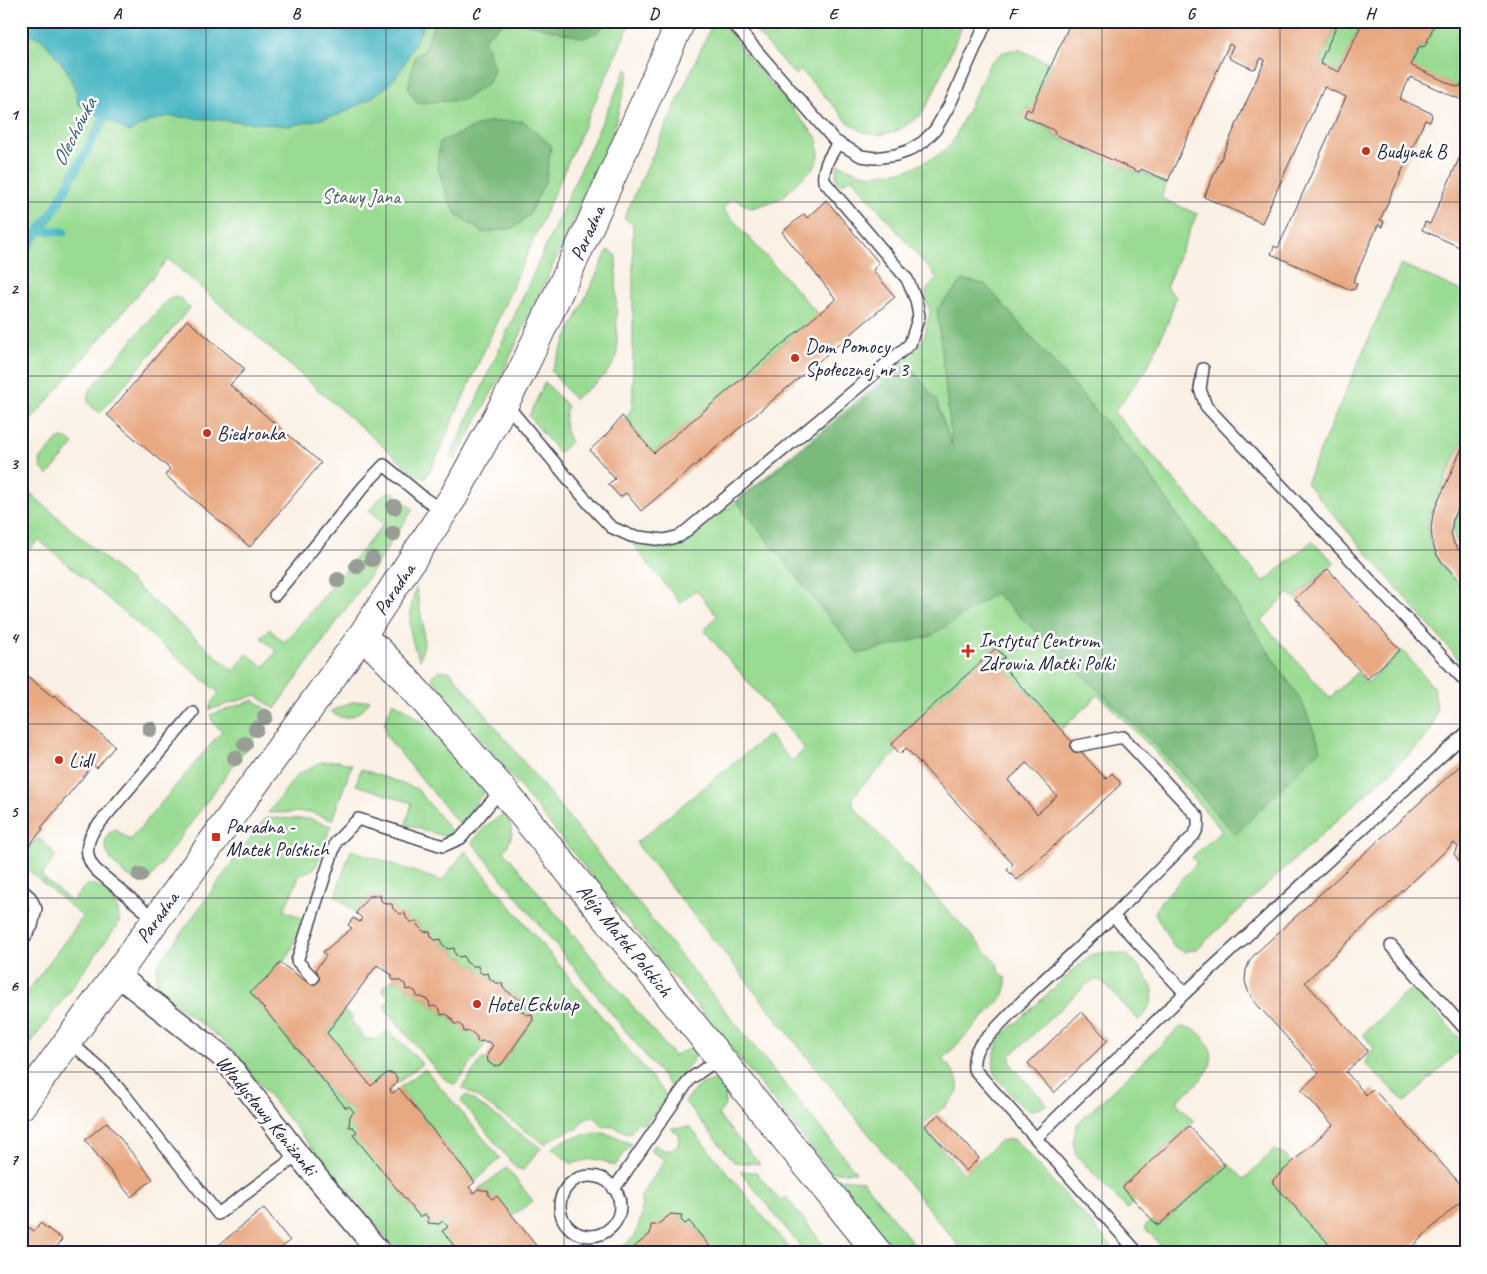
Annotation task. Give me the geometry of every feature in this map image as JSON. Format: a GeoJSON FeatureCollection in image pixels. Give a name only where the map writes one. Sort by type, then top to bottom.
{"type":"FeatureCollection","features":[{"type":"Feature","properties":{"kind":"street","name":"Paradna"},"geometry":{"type":"LineString","coordinates":[[25,1093],[68,1040],[361,637],[444,511],[505,403],[560,292],[681,21]]}},
{"type":"Feature","properties":{"kind":"street","name":"Aleja Matek Polskich"},"geometry":{"type":"LineString","coordinates":[[361,637],[378,650],[405,678],[502,789],[878,1253]]}},
{"type":"Feature","properties":{"kind":"street","name":"Władysławy Keniżanki"},"geometry":{"type":"LineString","coordinates":[[116,974],[224,1058],[298,1155],[380,1253]]}},
{"type":"Feature","properties":{"kind":"lane"},"geometry":{"type":"LineString","coordinates":[[731,21],[838,143],[861,156],[875,158],[908,151],[923,142],[935,130],[950,104],[987,21]]}},
{"type":"Feature","properties":{"kind":"lane"},"geometry":{"type":"LineString","coordinates":[[505,403],[585,499],[611,527],[631,536],[664,540],[680,536],[910,344],[915,332],[919,316],[916,300],[907,280],[824,181],[823,173],[825,166],[838,143]]}},
{"type":"Feature","properties":{"kind":"lane"},"geometry":{"type":"LineString","coordinates":[[1203,369],[1200,389],[1206,406],[1466,682]]}},
{"type":"Feature","properties":{"kind":"lane"},"geometry":{"type":"LineString","coordinates":[[275,595],[384,465],[425,499],[444,511]]}},
{"type":"Feature","properties":{"kind":"lane"},"geometry":{"type":"LineString","coordinates":[[156,920],[90,864],[87,856],[87,847],[94,830],[194,712]]}},
{"type":"Feature","properties":{"kind":"lane"},"geometry":{"type":"LineString","coordinates":[[1036,1138],[1185,993],[1466,733]]}},
{"type":"Feature","properties":{"kind":"lane"},"geometry":{"type":"LineString","coordinates":[[1077,746],[1122,737],[1198,817],[1198,827],[1194,835],[1113,916],[1032,991],[975,1051],[973,1061],[974,1069],[1138,1253]]}},
{"type":"Feature","properties":{"kind":"lane"},"geometry":{"type":"LineString","coordinates":[[313,978],[297,961],[336,842],[358,819],[444,846],[461,838],[502,789]]}},
{"type":"Feature","properties":{"kind":"lane"},"geometry":{"type":"LineString","coordinates":[[21,889],[30,897],[36,909],[32,926],[21,943]]}},
{"type":"Feature","properties":{"kind":"lane"},"geometry":{"type":"LineString","coordinates":[[1113,916],[1185,993]]}},
{"type":"Feature","properties":{"kind":"lane"},"geometry":{"type":"LineString","coordinates":[[1391,946],[1466,1030]]}},
{"type":"Feature","properties":{"kind":"lane"},"geometry":{"type":"LineString","coordinates":[[68,1040],[104,1072],[127,1098],[218,1214],[298,1155]]}},
{"type":"Feature","properties":{"kind":"lane"},"geometry":{"type":"LineString","coordinates":[[614,1189],[690,1079],[720,1058]]}},
{"type":"Feature","properties":{"kind":"lane"},"geometry":{"type":"LineString","coordinates":[[597,1177],[607,1182],[614,1189],[619,1199],[620,1209],[617,1219],[608,1231],[588,1237],[574,1233],[566,1226],[561,1218],[559,1207],[561,1197],[568,1185],[582,1178],[597,1177]]}},
{"type":"Feature","properties":{"kind":"green space","name":"Stawy Jana"},"geometry":{"type":"Polygon","coordinates":[[[21,21],[631,21],[434,463],[425,479],[415,474],[168,259],[21,432],[21,21]]]}},
{"type":"Feature","properties":{"kind":"green space"},"geometry":{"type":"Polygon","coordinates":[[[435,21],[506,21],[484,38],[494,69],[489,83],[463,100],[417,103],[408,89],[415,56],[424,51],[435,21]]]}},
{"type":"Feature","properties":{"kind":"green space"},"geometry":{"type":"Polygon","coordinates":[[[518,21],[607,21],[599,31],[584,38],[518,21]]]}},
{"type":"Feature","properties":{"kind":"green space"},"geometry":{"type":"Polygon","coordinates":[[[746,21],[964,21],[932,96],[920,116],[897,131],[879,135],[863,132],[848,122],[801,70],[795,75],[746,21]]]}},
{"type":"Feature","properties":{"kind":"green space"},"geometry":{"type":"Polygon","coordinates":[[[1339,21],[1363,21],[1339,72],[1320,62],[1339,21]]]}},
{"type":"Feature","properties":{"kind":"green space"},"geometry":{"type":"Polygon","coordinates":[[[1436,21],[1466,21],[1466,58],[1463,63],[1465,71],[1460,86],[1457,87],[1412,67],[1411,64],[1419,47],[1425,46],[1436,21]]]}},
{"type":"Feature","properties":{"kind":"green space"},"geometry":{"type":"Polygon","coordinates":[[[724,25],[747,56],[818,139],[819,157],[815,166],[780,199],[752,208],[732,198],[723,209],[818,314],[654,453],[625,419],[632,408],[633,391],[633,224],[624,218],[711,27],[724,25]]]}},
{"type":"Feature","properties":{"kind":"green space"},"geometry":{"type":"Polygon","coordinates":[[[1020,50],[1052,64],[1032,110],[1026,108],[1023,116],[1025,118],[1054,131],[1053,135],[1140,174],[1142,172],[1167,183],[1161,198],[1197,214],[1166,287],[1176,297],[1168,322],[1145,372],[1114,412],[1264,582],[1312,541],[1335,563],[1294,598],[1289,593],[1261,621],[1330,698],[1357,672],[1367,683],[1402,650],[1434,688],[1437,708],[1431,730],[1419,745],[1197,949],[1184,952],[1173,946],[1155,913],[1160,902],[1197,863],[1192,857],[1222,831],[1154,750],[1098,695],[1062,729],[1000,663],[1006,657],[995,647],[893,741],[892,745],[897,752],[853,797],[853,806],[997,964],[999,971],[1006,979],[1003,997],[943,1059],[953,1071],[958,1081],[958,1089],[949,1103],[922,1125],[964,1174],[1000,1141],[1012,1139],[1019,1144],[1118,1253],[964,1253],[636,843],[768,735],[792,761],[805,749],[704,630],[717,616],[696,590],[680,603],[629,540],[658,546],[687,542],[902,364],[924,339],[930,312],[925,295],[937,278],[852,178],[841,184],[837,181],[838,164],[857,172],[872,175],[908,170],[935,157],[951,145],[990,63],[1003,52],[1020,50]]]}},
{"type":"Feature","properties":{"kind":"green space"},"geometry":{"type":"Polygon","coordinates":[[[626,69],[629,71],[610,144],[503,372],[455,460],[450,458],[626,69]]]}},
{"type":"Feature","properties":{"kind":"green space"},"geometry":{"type":"Polygon","coordinates":[[[523,121],[551,145],[546,180],[529,215],[514,228],[483,233],[456,214],[448,199],[437,165],[440,142],[487,122],[523,121]]]}},
{"type":"Feature","properties":{"kind":"green space"},"geometry":{"type":"Polygon","coordinates":[[[608,250],[616,255],[617,356],[604,375],[574,399],[551,371],[608,250]]]}},
{"type":"Feature","properties":{"kind":"green space"},"geometry":{"type":"Polygon","coordinates":[[[1401,264],[1466,293],[1466,434],[1431,512],[1429,537],[1436,556],[1442,565],[1466,592],[1466,668],[1306,483],[1401,264]]]}},
{"type":"Feature","properties":{"kind":"green space"},"geometry":{"type":"Polygon","coordinates":[[[963,280],[985,284],[1144,466],[1302,702],[1321,749],[1235,835],[1157,746],[995,593],[931,636],[858,654],[737,502],[908,364],[936,400],[952,446],[937,309],[963,280]]]}},
{"type":"Feature","properties":{"kind":"green space"},"geometry":{"type":"Polygon","coordinates":[[[174,297],[181,299],[190,308],[100,413],[88,401],[89,391],[166,301],[174,297]]]}},
{"type":"Feature","properties":{"kind":"green space"},"geometry":{"type":"Polygon","coordinates":[[[545,382],[567,406],[565,425],[571,442],[559,453],[529,416],[545,382]]]}},
{"type":"Feature","properties":{"kind":"green space"},"geometry":{"type":"Polygon","coordinates":[[[62,438],[68,439],[74,444],[48,475],[41,468],[40,460],[57,440],[62,438]]]}},
{"type":"Feature","properties":{"kind":"green space"},"geometry":{"type":"Polygon","coordinates":[[[21,485],[233,671],[247,654],[264,667],[277,651],[261,638],[269,629],[284,642],[292,634],[384,524],[369,511],[380,498],[389,492],[393,492],[413,509],[365,582],[275,709],[256,695],[209,710],[219,693],[39,540],[30,549],[21,549],[21,485]]]}},
{"type":"Feature","properties":{"kind":"green space"},"geometry":{"type":"Polygon","coordinates":[[[1466,495],[1466,555],[1456,539],[1454,526],[1466,495]]]}},
{"type":"Feature","properties":{"kind":"green space"},"geometry":{"type":"Polygon","coordinates":[[[416,588],[423,626],[424,644],[420,660],[413,642],[410,624],[411,606],[416,588]]]}},
{"type":"Feature","properties":{"kind":"green space"},"geometry":{"type":"Polygon","coordinates":[[[439,670],[451,672],[856,1172],[831,1172],[431,677],[439,670]]]}},
{"type":"Feature","properties":{"kind":"green space"},"geometry":{"type":"Polygon","coordinates":[[[254,700],[272,713],[149,880],[143,881],[127,876],[114,864],[109,856],[105,841],[108,834],[115,829],[130,840],[222,731],[214,724],[210,715],[254,700]]]}},
{"type":"Feature","properties":{"kind":"green space"},"geometry":{"type":"Polygon","coordinates":[[[370,700],[363,709],[353,716],[342,717],[331,711],[352,702],[370,700]]]}},
{"type":"Feature","properties":{"kind":"green space"},"geometry":{"type":"Polygon","coordinates":[[[393,702],[407,710],[432,730],[484,792],[460,825],[386,736],[385,721],[393,702]]]}},
{"type":"Feature","properties":{"kind":"green space"},"geometry":{"type":"Polygon","coordinates":[[[338,761],[352,765],[332,820],[310,812],[268,813],[297,775],[321,762],[338,761]]]}},
{"type":"Feature","properties":{"kind":"green space"},"geometry":{"type":"Polygon","coordinates":[[[361,769],[417,789],[454,834],[446,837],[406,824],[412,803],[356,785],[361,769]]]}},
{"type":"Feature","properties":{"kind":"green space"},"geometry":{"type":"Polygon","coordinates":[[[504,814],[510,823],[511,837],[504,851],[674,1056],[691,1047],[696,1056],[672,1088],[472,842],[487,825],[504,814]]]}},
{"type":"Feature","properties":{"kind":"green space"},"geometry":{"type":"Polygon","coordinates":[[[265,818],[309,819],[331,826],[315,868],[300,875],[284,910],[304,919],[289,956],[250,992],[345,1108],[349,1106],[354,1112],[353,1127],[357,1132],[354,1135],[420,1217],[425,1214],[428,1218],[428,1223],[439,1224],[443,1221],[448,1227],[442,1232],[460,1253],[399,1253],[225,1042],[166,997],[156,982],[157,966],[265,818]]]}},
{"type":"Feature","properties":{"kind":"green space"},"geometry":{"type":"Polygon","coordinates":[[[38,838],[56,856],[41,876],[72,902],[81,890],[88,885],[92,884],[101,888],[115,904],[119,923],[22,1055],[21,1000],[83,917],[21,864],[21,846],[27,850],[38,838]]]}},
{"type":"Feature","properties":{"kind":"green space"},"geometry":{"type":"Polygon","coordinates":[[[351,850],[442,881],[465,851],[667,1096],[645,1124],[637,1122],[630,1134],[615,1127],[602,1126],[596,1118],[589,1117],[577,1129],[568,1131],[545,1144],[462,1087],[482,1059],[488,1059],[488,1062],[494,1065],[501,1065],[533,1020],[532,1014],[527,1015],[521,1011],[526,1006],[524,999],[519,1000],[503,988],[502,983],[496,983],[490,979],[488,973],[483,974],[479,971],[478,966],[472,966],[466,962],[464,956],[459,957],[455,954],[454,948],[448,949],[442,944],[440,939],[435,940],[431,936],[430,931],[424,932],[417,922],[411,922],[406,918],[405,914],[400,914],[393,909],[392,904],[386,904],[381,901],[380,895],[369,896],[356,913],[335,896],[351,850]]]}},
{"type":"Feature","properties":{"kind":"green space"},"geometry":{"type":"Polygon","coordinates":[[[1106,952],[1127,955],[1140,967],[1153,989],[1152,1001],[1146,1013],[1138,1020],[1103,982],[1095,980],[1087,984],[1010,1056],[1013,1067],[1047,1104],[1034,1110],[1024,1107],[1019,1104],[996,1075],[994,1059],[1000,1038],[1090,955],[1106,952]]]}},
{"type":"Feature","properties":{"kind":"green space"},"geometry":{"type":"Polygon","coordinates":[[[392,980],[398,980],[405,984],[406,989],[416,992],[417,997],[422,997],[429,1001],[431,1007],[435,1006],[440,1010],[441,1015],[446,1014],[452,1019],[454,1024],[459,1024],[463,1027],[464,1032],[470,1031],[486,1043],[455,1085],[442,1077],[384,1007],[390,998],[383,989],[392,980]]]}},
{"type":"Feature","properties":{"kind":"green space"},"geometry":{"type":"Polygon","coordinates":[[[1411,990],[1416,991],[1466,1045],[1405,1102],[1364,1063],[1374,1048],[1363,1034],[1411,990]]]}},
{"type":"Feature","properties":{"kind":"green space"},"geometry":{"type":"Polygon","coordinates":[[[344,1011],[353,1017],[351,1020],[365,1039],[377,1039],[387,1031],[422,1064],[396,1084],[397,1078],[393,1073],[387,1073],[371,1086],[327,1033],[344,1011]]]}},
{"type":"Feature","properties":{"kind":"green space"},"geometry":{"type":"Polygon","coordinates":[[[1180,1027],[1194,1030],[1202,1035],[1210,1048],[1212,1058],[1205,1074],[1176,1102],[1194,1121],[1124,1186],[1123,1189],[1135,1201],[1127,1209],[1076,1155],[1073,1142],[1077,1124],[1180,1027]]]}},
{"type":"Feature","properties":{"kind":"green space"},"geometry":{"type":"Polygon","coordinates":[[[425,1069],[500,1158],[475,1182],[399,1088],[425,1069]]]}},
{"type":"Feature","properties":{"kind":"green space"},"geometry":{"type":"Polygon","coordinates":[[[716,1079],[727,1093],[724,1107],[718,1115],[760,1164],[734,1162],[685,1102],[697,1087],[716,1079]]]}},
{"type":"Feature","properties":{"kind":"green space"},"geometry":{"type":"Polygon","coordinates":[[[466,1095],[541,1148],[523,1170],[516,1168],[461,1101],[466,1095]]]}},
{"type":"Feature","properties":{"kind":"green space"},"geometry":{"type":"Polygon","coordinates":[[[690,1127],[793,1253],[715,1253],[689,1221],[685,1224],[681,1220],[682,1215],[671,1214],[633,1249],[625,1253],[615,1253],[635,1236],[642,1215],[641,1196],[665,1160],[650,1150],[654,1144],[666,1150],[675,1148],[678,1146],[679,1136],[671,1128],[690,1127]]]}},
{"type":"Feature","properties":{"kind":"green space"},"geometry":{"type":"Polygon","coordinates":[[[603,1133],[631,1144],[615,1166],[594,1159],[572,1164],[552,1148],[563,1141],[576,1137],[603,1133]]]}},
{"type":"Feature","properties":{"kind":"green space"},"geometry":{"type":"Polygon","coordinates":[[[1274,1150],[1283,1153],[1292,1164],[1273,1180],[1273,1183],[1337,1253],[1167,1253],[1144,1227],[1152,1220],[1157,1225],[1160,1225],[1227,1163],[1244,1179],[1274,1150]]]}},
{"type":"Feature","properties":{"kind":"green space"},"geometry":{"type":"Polygon","coordinates":[[[507,1168],[533,1201],[512,1216],[488,1195],[489,1191],[478,1189],[507,1168]]]}},
{"type":"Feature","properties":{"kind":"green space"},"geometry":{"type":"Polygon","coordinates":[[[740,1171],[756,1172],[780,1201],[786,1197],[830,1253],[806,1253],[740,1171]]]}},
{"type":"Feature","properties":{"kind":"green space"},"geometry":{"type":"Polygon","coordinates":[[[836,1179],[863,1181],[921,1253],[896,1253],[836,1179]]]}},
{"type":"Feature","properties":{"kind":"water"},"geometry":{"type":"Polygon","coordinates":[[[21,21],[426,21],[400,72],[386,87],[370,99],[338,115],[291,126],[168,116],[148,122],[130,132],[78,104],[76,91],[66,69],[43,40],[21,30],[21,21]]]}},
{"type":"Feature","properties":{"kind":"building","name":"Budynek B"},"geometry":{"type":"Polygon","coordinates":[[[1071,21],[1339,21],[1320,62],[1339,72],[1363,21],[1436,21],[1425,46],[1419,47],[1411,64],[1457,87],[1460,86],[1466,73],[1466,102],[1410,77],[1400,99],[1431,113],[1432,116],[1430,122],[1425,120],[1380,220],[1384,221],[1382,227],[1378,225],[1353,282],[1357,283],[1355,289],[1351,290],[1271,254],[1274,246],[1278,248],[1346,97],[1324,87],[1262,223],[1204,197],[1265,60],[1261,58],[1256,68],[1253,69],[1230,59],[1229,55],[1233,46],[1229,44],[1168,181],[1141,169],[1139,172],[1054,134],[1055,131],[1024,116],[1027,109],[1031,111],[1071,21]]]}},
{"type":"Feature","properties":{"kind":"building","name":"Budynek B"},"geometry":{"type":"Polygon","coordinates":[[[1466,143],[1466,250],[1422,230],[1425,222],[1430,224],[1466,143]]]}},
{"type":"Feature","properties":{"kind":"building","name":"Dom Pomocy Społecznej nr 3"},"geometry":{"type":"Polygon","coordinates":[[[826,200],[879,263],[873,270],[895,297],[641,511],[626,493],[620,497],[608,484],[615,479],[590,450],[622,416],[654,453],[836,299],[782,232],[804,214],[807,218],[826,200]]]}},
{"type":"Feature","properties":{"kind":"building","name":"Biedronka"},"geometry":{"type":"Polygon","coordinates":[[[187,320],[245,369],[230,385],[321,463],[250,547],[165,475],[170,469],[107,415],[187,320]]]}},
{"type":"Feature","properties":{"kind":"building"},"geometry":{"type":"Polygon","coordinates":[[[1466,439],[1466,490],[1453,518],[1451,532],[1454,544],[1466,558],[1466,589],[1438,557],[1433,545],[1431,530],[1433,513],[1466,439]]]}},
{"type":"Feature","properties":{"kind":"building"},"geometry":{"type":"Polygon","coordinates":[[[1328,569],[1400,650],[1367,679],[1295,599],[1328,569]]]}},
{"type":"Feature","properties":{"kind":"building"},"geometry":{"type":"Polygon","coordinates":[[[996,648],[1005,657],[999,662],[1106,779],[1112,773],[1120,782],[1120,785],[1017,880],[1007,870],[1013,864],[906,748],[900,754],[892,745],[894,741],[996,648]],[[1027,763],[1008,780],[1037,814],[1057,796],[1027,763]]]}},
{"type":"Feature","properties":{"kind":"building","name":"Lidl"},"geometry":{"type":"Polygon","coordinates":[[[21,671],[53,697],[54,695],[115,746],[97,768],[93,765],[27,848],[21,842],[21,671]]]}},
{"type":"Feature","properties":{"kind":"building"},"geometry":{"type":"Polygon","coordinates":[[[1466,760],[1466,857],[1460,862],[1454,854],[1458,847],[1454,843],[1305,982],[1367,1050],[1346,1072],[1366,1095],[1371,1090],[1374,1090],[1466,1190],[1466,1196],[1405,1253],[1337,1253],[1273,1183],[1273,1180],[1333,1125],[1301,1090],[1319,1073],[1253,1000],[1245,981],[1246,970],[1250,960],[1257,952],[1466,760]]]}},
{"type":"Feature","properties":{"kind":"building","name":"Hotel Eskulap"},"geometry":{"type":"Polygon","coordinates":[[[380,895],[381,901],[386,904],[392,904],[393,909],[400,914],[405,913],[406,918],[411,922],[417,922],[424,932],[430,931],[431,936],[435,940],[441,939],[442,944],[448,949],[454,948],[455,954],[459,957],[464,956],[466,962],[472,966],[478,966],[479,971],[483,974],[488,973],[490,979],[496,983],[502,983],[503,988],[519,1000],[524,999],[526,1006],[521,1011],[527,1015],[532,1014],[533,1020],[501,1065],[494,1066],[488,1062],[487,1055],[493,1045],[487,1041],[486,1043],[483,1041],[477,1042],[477,1037],[470,1031],[464,1032],[463,1027],[459,1024],[454,1024],[452,1019],[446,1014],[441,1015],[440,1010],[435,1006],[430,1007],[429,1001],[422,997],[417,997],[416,992],[411,989],[406,990],[405,984],[398,980],[392,980],[392,975],[377,965],[327,1033],[371,1086],[387,1073],[393,1073],[397,1078],[396,1084],[390,1089],[391,1092],[393,1093],[399,1088],[475,1182],[469,1187],[474,1193],[478,1189],[489,1191],[488,1195],[492,1199],[497,1196],[542,1253],[460,1253],[442,1231],[448,1227],[443,1221],[439,1224],[428,1223],[428,1218],[425,1214],[420,1217],[353,1135],[357,1132],[353,1127],[349,1127],[350,1116],[354,1112],[349,1106],[346,1108],[250,992],[269,976],[280,963],[307,982],[318,973],[316,969],[326,956],[323,952],[352,928],[348,925],[353,918],[360,922],[362,918],[356,913],[369,896],[380,895]]]}},
{"type":"Feature","properties":{"kind":"building"},"geometry":{"type":"Polygon","coordinates":[[[1081,1012],[1108,1040],[1054,1093],[1028,1063],[1081,1012]]]}},
{"type":"Feature","properties":{"kind":"building"},"geometry":{"type":"Polygon","coordinates":[[[939,1114],[979,1158],[966,1171],[925,1126],[939,1114]]]}},
{"type":"Feature","properties":{"kind":"building"},"geometry":{"type":"Polygon","coordinates":[[[107,1122],[153,1179],[131,1197],[85,1140],[107,1122]]]}},
{"type":"Feature","properties":{"kind":"building"},"geometry":{"type":"Polygon","coordinates":[[[1189,1126],[1225,1165],[1157,1225],[1123,1188],[1189,1126]]]}},
{"type":"Feature","properties":{"kind":"building"},"geometry":{"type":"Polygon","coordinates":[[[264,1208],[290,1241],[275,1253],[209,1253],[264,1208]]]}},
{"type":"Feature","properties":{"kind":"building"},"geometry":{"type":"Polygon","coordinates":[[[671,1214],[682,1215],[681,1220],[685,1224],[689,1221],[715,1253],[627,1253],[650,1234],[651,1225],[657,1225],[671,1214]]]}},
{"type":"Feature","properties":{"kind":"building"},"geometry":{"type":"Polygon","coordinates":[[[21,1222],[34,1231],[40,1223],[62,1239],[53,1253],[27,1253],[21,1248],[21,1222]]]}},
{"type":"Feature","properties":{"kind":"waterway","name":"Olechówka"},"geometry":{"type":"LineString","coordinates":[[21,255],[53,212],[109,109]]}},
{"type":"Feature","properties":{"kind":"waterway"},"geometry":{"type":"LineString","coordinates":[[40,230],[64,232]]}},
{"type":"Feature","properties":{"kind":"place","name":"Budynek B"},"geometry":{"type":"Point","coordinates":[1366,151]}},
{"type":"Feature","properties":{"kind":"place","name":"Dom Pomocy Społecznej nr 3"},"geometry":{"type":"Point","coordinates":[795,358]}},
{"type":"Feature","properties":{"kind":"place","name":"Biedronka"},"geometry":{"type":"Point","coordinates":[207,433]}},
{"type":"Feature","properties":{"kind":"place","name":"Instytut Centrum Zdrowia Matki Polki"},"geometry":{"type":"Point","coordinates":[968,651]}},
{"type":"Feature","properties":{"kind":"place","name":"Lidl"},"geometry":{"type":"Point","coordinates":[59,760]}},
{"type":"Feature","properties":{"kind":"place","name":"Paradna - Matek Polskich"},"geometry":{"type":"Point","coordinates":[216,837]}},
{"type":"Feature","properties":{"kind":"place","name":"Hotel Eskulap"},"geometry":{"type":"Point","coordinates":[477,1004]}}]}
